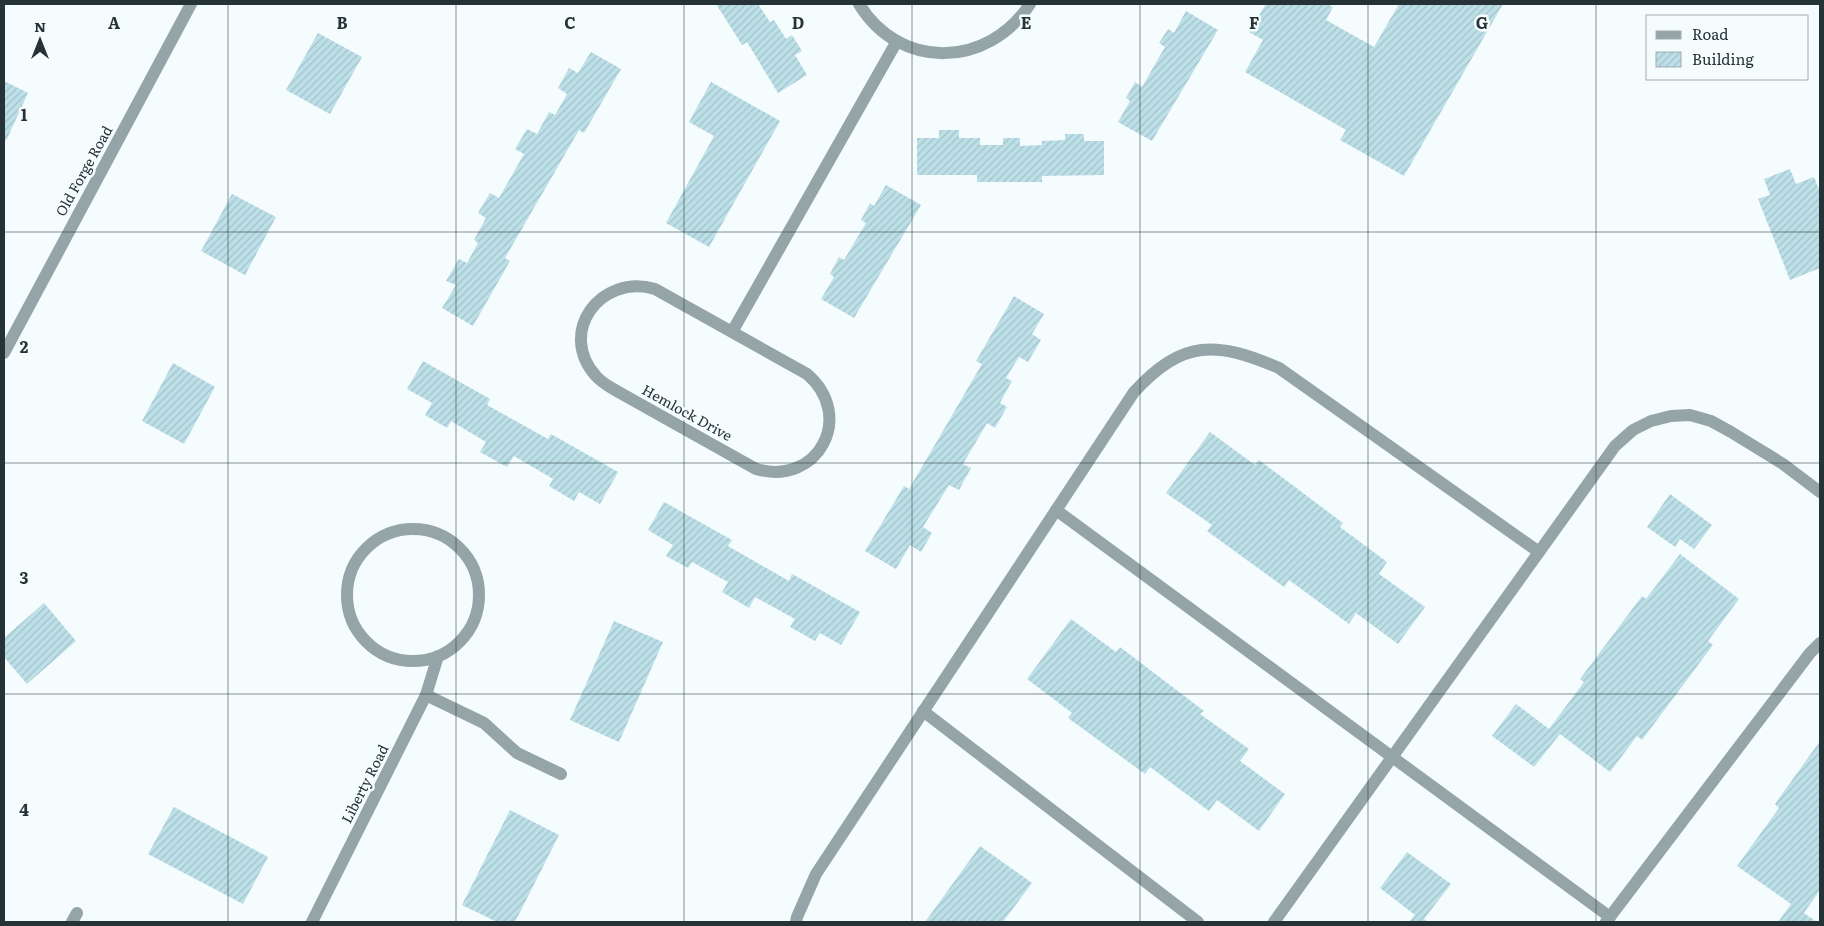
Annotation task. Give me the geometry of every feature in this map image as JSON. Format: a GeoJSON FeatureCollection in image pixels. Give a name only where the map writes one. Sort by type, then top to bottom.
{"type":"FeatureCollection","features":[{"type":"Feature","properties":{"kind":"street","name":"Old Forge Road"},"geometry":{"type":"LineString","coordinates":[[4,353],[191,4]]}},
{"type":"Feature","properties":{"kind":"street"},"geometry":{"type":"LineString","coordinates":[[860,4],[866,15],[880,30],[897,41],[915,49],[934,53],[955,53],[974,49],[993,41],[1009,30],[1030,4]]}},
{"type":"Feature","properties":{"kind":"street"},"geometry":{"type":"LineString","coordinates":[[732,332],[897,41]]}},
{"type":"Feature","properties":{"kind":"street","name":"Hemlock Drive"},"geometry":{"type":"LineString","coordinates":[[633,285],[655,289],[732,332],[807,374],[822,391],[830,413],[828,435],[817,454],[800,467],[778,473],[756,469],[705,441],[605,384],[589,366],[582,346],[584,324],[594,304],[612,291],[633,285]]}},
{"type":"Feature","properties":{"kind":"street"},"geometry":{"type":"LineString","coordinates":[[796,922],[816,874],[1134,392],[1151,373],[1184,354],[1202,349],[1228,350],[1254,357],[1279,368],[1539,552]]}},
{"type":"Feature","properties":{"kind":"street"},"geometry":{"type":"LineString","coordinates":[[1274,922],[1615,446],[1633,430],[1651,421],[1671,416],[1690,415],[1711,421],[1783,464],[1820,492]]}},
{"type":"Feature","properties":{"kind":"street"},"geometry":{"type":"LineString","coordinates":[[1056,510],[1392,757],[1608,920],[1810,653],[1820,643]]}},
{"type":"Feature","properties":{"kind":"street"},"geometry":{"type":"LineString","coordinates":[[410,529],[428,531],[446,538],[460,549],[471,564],[478,581],[479,599],[476,618],[467,634],[454,647],[438,656],[421,661],[404,661],[386,656],[365,641],[351,619],[347,602],[348,584],[353,567],[362,553],[375,541],[392,532],[410,529]]}},
{"type":"Feature","properties":{"kind":"street","name":"Liberty Road"},"geometry":{"type":"LineString","coordinates":[[312,922],[426,696],[438,656]]}},
{"type":"Feature","properties":{"kind":"street"},"geometry":{"type":"LineString","coordinates":[[426,696],[484,723],[517,753],[561,774]]}},
{"type":"Feature","properties":{"kind":"street"},"geometry":{"type":"LineString","coordinates":[[923,711],[1198,922]]}},
{"type":"Feature","properties":{"kind":"building"},"geometry":{"type":"Polygon","coordinates":[[[716,4],[758,4],[770,22],[774,20],[786,39],[792,35],[802,51],[795,55],[807,75],[778,93],[747,42],[742,45],[716,4]]]}},
{"type":"Feature","properties":{"kind":"building"},"geometry":{"type":"Polygon","coordinates":[[[1266,4],[1327,4],[1333,7],[1326,20],[1374,47],[1399,4],[1503,4],[1404,176],[1340,140],[1346,130],[1245,72],[1263,40],[1249,32],[1266,4]]]}},
{"type":"Feature","properties":{"kind":"building"},"geometry":{"type":"Polygon","coordinates":[[[1186,11],[1218,30],[1152,141],[1118,122],[1130,101],[1126,98],[1135,82],[1142,87],[1165,47],[1159,43],[1168,29],[1174,33],[1186,11]]]}},
{"type":"Feature","properties":{"kind":"building"},"geometry":{"type":"Polygon","coordinates":[[[318,33],[362,57],[330,114],[286,90],[318,33]]]}},
{"type":"Feature","properties":{"kind":"building"},"geometry":{"type":"Polygon","coordinates":[[[591,52],[621,69],[584,133],[579,130],[505,258],[510,261],[473,326],[442,308],[456,285],[446,281],[459,259],[467,263],[478,243],[474,240],[486,218],[478,213],[490,193],[499,198],[524,154],[515,149],[527,129],[537,134],[549,112],[555,115],[567,94],[558,88],[569,68],[578,73],[591,52]]]}},
{"type":"Feature","properties":{"kind":"building"},"geometry":{"type":"Polygon","coordinates":[[[4,81],[28,93],[6,141],[4,140],[4,81]]]}},
{"type":"Feature","properties":{"kind":"building"},"geometry":{"type":"Polygon","coordinates":[[[711,82],[780,121],[709,247],[666,223],[714,136],[689,122],[711,82]]]}},
{"type":"Feature","properties":{"kind":"building"},"geometry":{"type":"Polygon","coordinates":[[[939,130],[959,130],[959,138],[980,138],[980,145],[1003,145],[1003,138],[1020,138],[1020,146],[1042,145],[1042,141],[1065,140],[1065,134],[1084,134],[1084,141],[1104,141],[1104,175],[1042,176],[1042,182],[977,182],[977,175],[917,175],[917,138],[939,138],[939,130]]]}},
{"type":"Feature","properties":{"kind":"building"},"geometry":{"type":"Polygon","coordinates":[[[1790,169],[1796,184],[1814,177],[1820,192],[1820,268],[1790,280],[1758,199],[1770,195],[1764,179],[1790,169]]]}},
{"type":"Feature","properties":{"kind":"building"},"geometry":{"type":"Polygon","coordinates":[[[886,185],[921,205],[854,318],[821,299],[834,277],[830,274],[839,257],[844,260],[866,223],[861,220],[870,203],[874,206],[886,185]]]}},
{"type":"Feature","properties":{"kind":"building"},"geometry":{"type":"Polygon","coordinates":[[[232,194],[276,217],[245,275],[201,251],[232,194]]]}},
{"type":"Feature","properties":{"kind":"building"},"geometry":{"type":"Polygon","coordinates":[[[1014,296],[1044,314],[1032,334],[1041,340],[1028,362],[1019,357],[1006,378],[1012,381],[1000,403],[1007,407],[995,428],[987,423],[963,464],[971,468],[959,490],[949,485],[923,527],[932,533],[921,552],[910,545],[896,569],[865,551],[904,486],[909,489],[982,364],[976,361],[1014,296]]]}},
{"type":"Feature","properties":{"kind":"building"},"geometry":{"type":"Polygon","coordinates":[[[423,361],[490,399],[487,405],[548,439],[551,434],[618,472],[600,504],[579,492],[574,501],[549,486],[553,479],[514,456],[507,467],[480,452],[486,442],[451,421],[447,428],[425,415],[432,403],[407,389],[423,361]]]}},
{"type":"Feature","properties":{"kind":"building"},"geometry":{"type":"Polygon","coordinates":[[[173,363],[215,387],[184,444],[142,421],[173,363]]]}},
{"type":"Feature","properties":{"kind":"building"},"geometry":{"type":"Polygon","coordinates":[[[1210,432],[1255,465],[1259,460],[1343,523],[1340,527],[1387,562],[1379,574],[1425,607],[1398,644],[1356,613],[1349,624],[1289,580],[1284,587],[1207,531],[1212,525],[1166,493],[1210,432]]]}},
{"type":"Feature","properties":{"kind":"building"},"geometry":{"type":"Polygon","coordinates":[[[1670,494],[1712,525],[1694,549],[1680,539],[1675,547],[1647,527],[1670,494]]]}},
{"type":"Feature","properties":{"kind":"building"},"geometry":{"type":"Polygon","coordinates":[[[664,502],[732,540],[728,546],[789,581],[792,574],[860,612],[841,645],[820,633],[815,641],[790,627],[795,619],[755,597],[749,608],[722,592],[728,582],[692,562],[688,568],[666,556],[673,545],[648,530],[664,502]]]}},
{"type":"Feature","properties":{"kind":"building"},"geometry":{"type":"Polygon","coordinates":[[[1680,554],[1739,599],[1708,641],[1713,645],[1642,740],[1637,736],[1610,772],[1560,734],[1534,767],[1492,736],[1516,704],[1549,729],[1584,682],[1580,679],[1642,596],[1646,599],[1680,554]]]}},
{"type":"Feature","properties":{"kind":"building"},"geometry":{"type":"Polygon","coordinates":[[[44,603],[76,641],[27,684],[4,657],[4,638],[44,603]]]}},
{"type":"Feature","properties":{"kind":"building"},"geometry":{"type":"Polygon","coordinates":[[[1071,619],[1116,652],[1120,647],[1204,711],[1200,714],[1249,749],[1240,761],[1285,794],[1259,831],[1217,800],[1209,811],[1150,767],[1145,774],[1068,718],[1072,713],[1027,679],[1071,619]]]}},
{"type":"Feature","properties":{"kind":"building"},"geometry":{"type":"Polygon","coordinates":[[[614,621],[663,642],[619,742],[570,720],[614,621]]]}},
{"type":"Feature","properties":{"kind":"building"},"geometry":{"type":"Polygon","coordinates":[[[1820,741],[1820,890],[1804,913],[1817,922],[1778,922],[1791,904],[1737,866],[1779,808],[1775,804],[1820,741]]]}},
{"type":"Feature","properties":{"kind":"building"},"geometry":{"type":"Polygon","coordinates":[[[174,807],[268,857],[243,904],[148,854],[174,807]]]}},
{"type":"Feature","properties":{"kind":"building"},"geometry":{"type":"Polygon","coordinates":[[[510,810],[559,835],[515,922],[497,922],[462,905],[510,810]]]}},
{"type":"Feature","properties":{"kind":"building"},"geometry":{"type":"Polygon","coordinates":[[[980,846],[1032,883],[1003,922],[925,922],[980,846]]]}},
{"type":"Feature","properties":{"kind":"building"},"geometry":{"type":"Polygon","coordinates":[[[1407,852],[1451,884],[1424,919],[1428,922],[1409,922],[1415,915],[1380,888],[1407,852]]]}}]}
